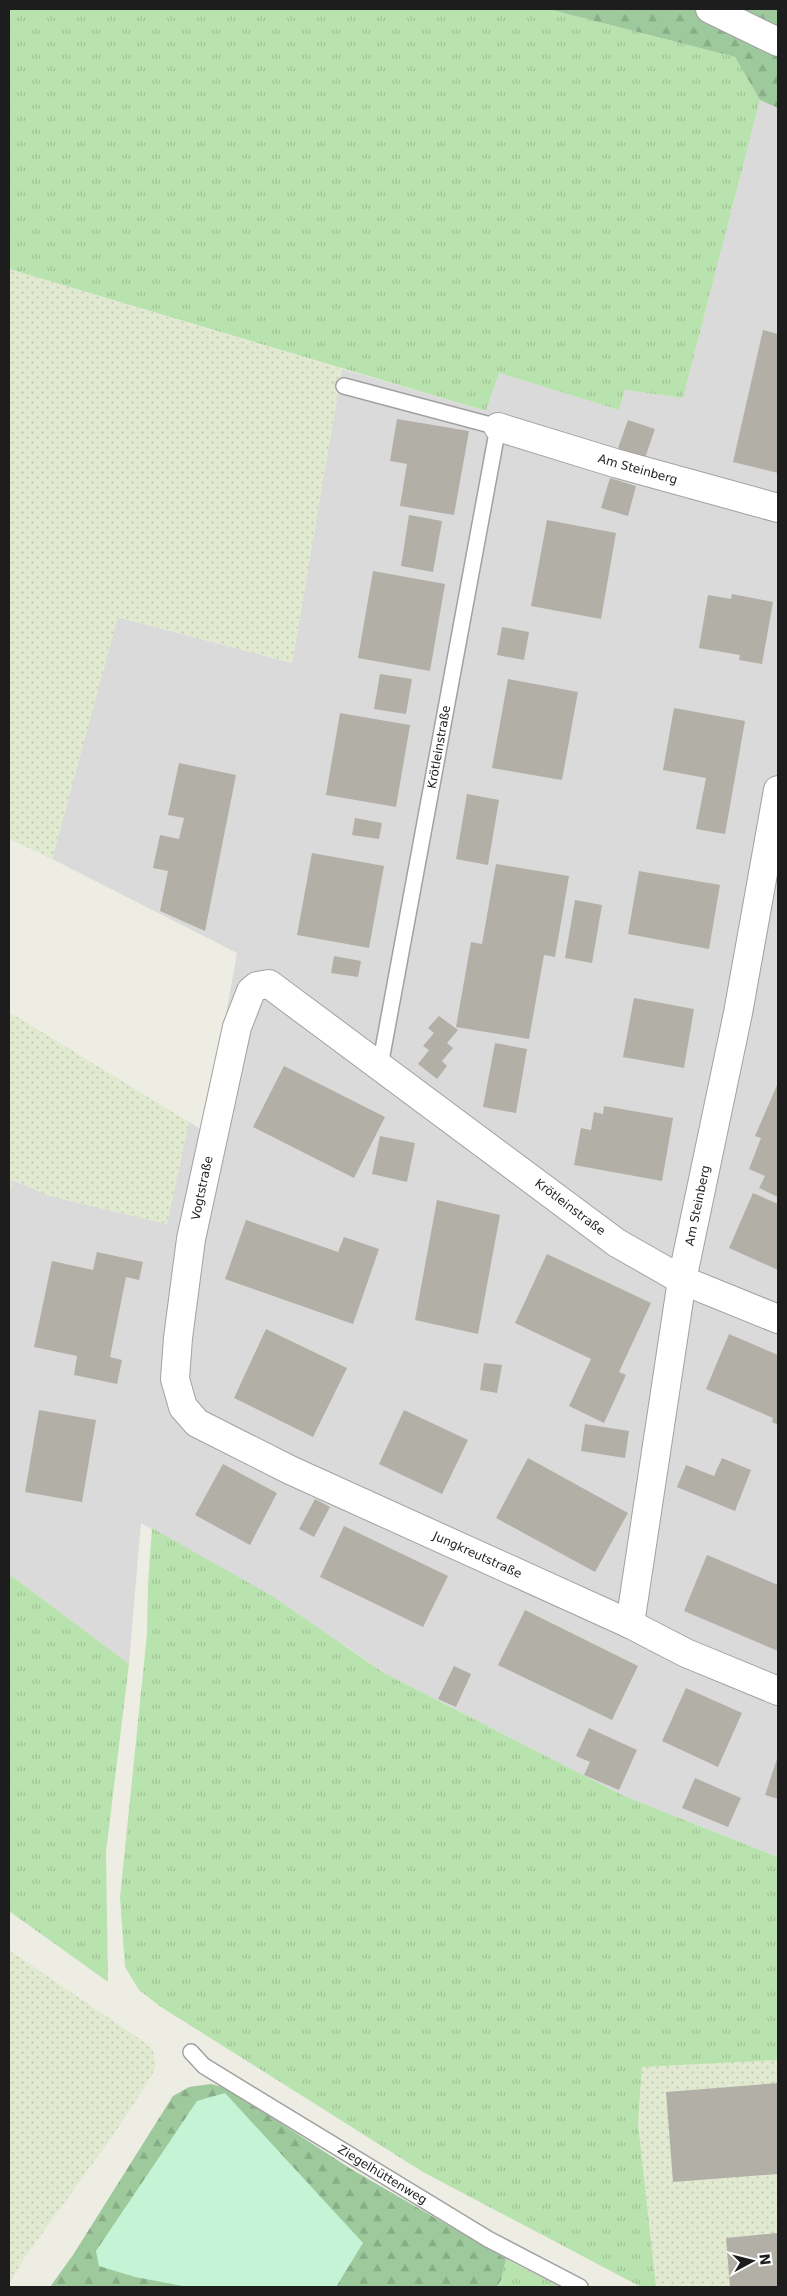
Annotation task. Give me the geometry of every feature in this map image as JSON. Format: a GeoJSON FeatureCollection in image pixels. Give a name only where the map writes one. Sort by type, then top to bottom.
{"type":"FeatureCollection","features":[{"type":"Feature","properties":{"kind":"street"},"geometry":{"type":"LineString","coordinates":[[710,9],[778,42]]}},
{"type":"Feature","properties":{"kind":"street","name":"Am Steinberg"},"geometry":{"type":"LineString","coordinates":[[498,427],[615,463],[778,508]]}},
{"type":"Feature","properties":{"kind":"street","name":"Am Steinberg"},"geometry":{"type":"LineString","coordinates":[[630,1624],[682,1280],[738,1013],[778,790]]}},
{"type":"Feature","properties":{"kind":"street","name":"Krötleinstraße"},"geometry":{"type":"LineString","coordinates":[[269,984],[618,1243],[682,1280],[778,1319]]}},
{"type":"Feature","properties":{"kind":"street","name":"Vogtstraße"},"geometry":{"type":"LineString","coordinates":[[183,1406],[175,1379],[178,1338],[193,1230],[237,1027],[251,990],[258,986],[269,984]]}},
{"type":"Feature","properties":{"kind":"street","name":"Jungkreutstraße"},"geometry":{"type":"LineString","coordinates":[[183,1406],[198,1423],[290,1470],[630,1624],[686,1653],[778,1691]]}},
{"type":"Feature","properties":{"kind":"lane"},"geometry":{"type":"LineString","coordinates":[[344,386],[498,427]]}},
{"type":"Feature","properties":{"kind":"lane","name":"Krötleinstraße"},"geometry":{"type":"LineString","coordinates":[[380,1066],[498,427]]}},
{"type":"Feature","properties":{"kind":"lane","name":"Ziegelhüttenweg"},"geometry":{"type":"LineString","coordinates":[[191,2052],[204,2066],[472,2228],[580,2287]]}},
{"type":"Feature","properties":{"kind":"shaded area"},"geometry":{"type":"Polygon","coordinates":[[[760,100],[778,108],[778,1857],[624,1796],[384,1673],[347,1647],[141,1523],[129,1664],[9,1574],[9,1196],[12,1180],[50,1196],[167,1224],[189,1122],[205,1132],[237,953],[52,859],[117,617],[292,663],[342,369],[486,411],[499,373],[619,410],[625,390],[683,398],[760,100]]]}},
{"type":"Feature","properties":{"kind":"green space"},"geometry":{"type":"Polygon","coordinates":[[[9,9],[548,9],[735,57],[760,100],[683,398],[625,390],[619,410],[499,373],[486,411],[9,269],[9,9]]]}},
{"type":"Feature","properties":{"kind":"green space"},"geometry":{"type":"Polygon","coordinates":[[[548,9],[778,9],[778,108],[760,100],[735,57],[548,9]]]}},
{"type":"Feature","properties":{"kind":"green space"},"geometry":{"type":"Polygon","coordinates":[[[9,269],[342,369],[292,663],[118,617],[52,859],[9,839],[9,269]]]}},
{"type":"Feature","properties":{"kind":"green space"},"geometry":{"type":"Polygon","coordinates":[[[9,1012],[189,1122],[167,1224],[50,1196],[13,1180],[9,1196],[9,1012]]]}},
{"type":"Feature","properties":{"kind":"green space"},"geometry":{"type":"Polygon","coordinates":[[[152,1528],[272,1596],[384,1673],[624,1796],[778,1857],[778,2060],[642,2067],[638,2123],[656,2287],[641,2287],[423,2172],[161,2007],[139,1990],[125,1967],[120,1897],[147,1634],[152,1528]]]}},
{"type":"Feature","properties":{"kind":"green space"},"geometry":{"type":"Polygon","coordinates":[[[9,1574],[129,1664],[106,1852],[108,1982],[9,1911],[9,1574]]]}},
{"type":"Feature","properties":{"kind":"green space"},"geometry":{"type":"Polygon","coordinates":[[[9,1950],[147,2044],[153,2050],[156,2065],[151,2077],[114,2134],[23,2260],[9,2284],[9,1950]]]}},
{"type":"Feature","properties":{"kind":"green space"},"geometry":{"type":"Polygon","coordinates":[[[778,2060],[778,2287],[656,2287],[638,2123],[642,2066],[778,2060]]]}},
{"type":"Feature","properties":{"kind":"green space"},"geometry":{"type":"Polygon","coordinates":[[[211,2084],[227,2088],[351,2169],[506,2259],[501,2280],[497,2287],[50,2287],[73,2255],[173,2096],[189,2087],[211,2084]]]}},
{"type":"Feature","properties":{"kind":"green space"},"geometry":{"type":"Polygon","coordinates":[[[225,2093],[363,2243],[336,2287],[188,2287],[135,2277],[99,2266],[96,2251],[197,2101],[225,2093]]]}},
{"type":"Feature","properties":{"kind":"green space"},"geometry":{"type":"Polygon","coordinates":[[[506,2259],[559,2287],[497,2287],[501,2280],[506,2259]]]}},
{"type":"Feature","properties":{"kind":"building"},"geometry":{"type":"Polygon","coordinates":[[[763,330],[778,334],[778,473],[733,462],[763,330]]]}},
{"type":"Feature","properties":{"kind":"building"},"geometry":{"type":"Polygon","coordinates":[[[397,419],[469,431],[454,515],[400,506],[407,464],[390,461],[397,419]]]}},
{"type":"Feature","properties":{"kind":"building"},"geometry":{"type":"Polygon","coordinates":[[[628,420],[655,429],[645,458],[618,448],[628,420]]]}},
{"type":"Feature","properties":{"kind":"building"},"geometry":{"type":"Polygon","coordinates":[[[610,478],[636,486],[628,516],[601,508],[610,478]]]}},
{"type":"Feature","properties":{"kind":"building"},"geometry":{"type":"Polygon","coordinates":[[[409,515],[442,521],[433,572],[401,566],[409,515]]]}},
{"type":"Feature","properties":{"kind":"building"},"geometry":{"type":"Polygon","coordinates":[[[547,520],[616,533],[601,619],[531,606],[547,520]]]}},
{"type":"Feature","properties":{"kind":"building"},"geometry":{"type":"Polygon","coordinates":[[[373,571],[445,584],[430,671],[358,658],[373,571]]]}},
{"type":"Feature","properties":{"kind":"building"},"geometry":{"type":"Polygon","coordinates":[[[732,594],[773,602],[762,664],[739,660],[740,655],[699,648],[708,595],[731,599],[732,594]]]}},
{"type":"Feature","properties":{"kind":"building"},"geometry":{"type":"Polygon","coordinates":[[[502,627],[529,632],[524,660],[497,655],[502,627]]]}},
{"type":"Feature","properties":{"kind":"building"},"geometry":{"type":"Polygon","coordinates":[[[380,674],[412,679],[406,714],[374,709],[380,674]]]}},
{"type":"Feature","properties":{"kind":"building"},"geometry":{"type":"Polygon","coordinates":[[[508,679],[578,692],[562,780],[492,768],[508,679]]]}},
{"type":"Feature","properties":{"kind":"building"},"geometry":{"type":"Polygon","coordinates":[[[674,708],[745,721],[725,834],[696,829],[706,778],[663,770],[674,708]]]}},
{"type":"Feature","properties":{"kind":"building"},"geometry":{"type":"Polygon","coordinates":[[[340,713],[410,725],[396,807],[326,795],[340,713]]]}},
{"type":"Feature","properties":{"kind":"building"},"geometry":{"type":"Polygon","coordinates":[[[179,763],[236,775],[205,931],[160,911],[168,871],[153,868],[160,835],[179,839],[184,818],[168,815],[179,763]]]}},
{"type":"Feature","properties":{"kind":"building"},"geometry":{"type":"Polygon","coordinates":[[[467,794],[499,800],[488,865],[456,859],[467,794]]]}},
{"type":"Feature","properties":{"kind":"building"},"geometry":{"type":"Polygon","coordinates":[[[355,818],[382,823],[379,839],[352,835],[355,818]]]}},
{"type":"Feature","properties":{"kind":"building"},"geometry":{"type":"Polygon","coordinates":[[[312,853],[384,866],[369,948],[297,935],[312,853]]]}},
{"type":"Feature","properties":{"kind":"building"},"geometry":{"type":"Polygon","coordinates":[[[496,864],[569,876],[555,957],[544,955],[529,1039],[456,1027],[471,942],[482,944],[496,864]]]}},
{"type":"Feature","properties":{"kind":"building"},"geometry":{"type":"Polygon","coordinates":[[[639,871],[720,885],[709,949],[628,934],[639,871]]]}},
{"type":"Feature","properties":{"kind":"building"},"geometry":{"type":"Polygon","coordinates":[[[575,900],[602,905],[592,963],[565,958],[575,900]]]}},
{"type":"Feature","properties":{"kind":"building"},"geometry":{"type":"Polygon","coordinates":[[[334,956],[361,961],[358,977],[331,973],[334,956]]]}},
{"type":"Feature","properties":{"kind":"building"},"geometry":{"type":"Polygon","coordinates":[[[634,998],[694,1009],[684,1068],[623,1057],[634,998]]]}},
{"type":"Feature","properties":{"kind":"building"},"geometry":{"type":"Polygon","coordinates":[[[439,1016],[458,1030],[447,1043],[453,1048],[442,1061],[447,1066],[437,1079],[418,1064],[429,1050],[423,1046],[434,1033],[428,1028],[439,1016]]]}},
{"type":"Feature","properties":{"kind":"building"},"geometry":{"type":"Polygon","coordinates":[[[495,1043],[527,1049],[516,1113],[483,1107],[495,1043]]]}},
{"type":"Feature","properties":{"kind":"building"},"geometry":{"type":"Polygon","coordinates":[[[284,1066],[385,1117],[354,1178],[253,1127],[284,1066]]]}},
{"type":"Feature","properties":{"kind":"building"},"geometry":{"type":"Polygon","coordinates":[[[778,1083],[778,1197],[759,1188],[765,1176],[749,1169],[761,1138],[755,1136],[778,1083]]]}},
{"type":"Feature","properties":{"kind":"building"},"geometry":{"type":"Polygon","coordinates":[[[604,1106],[673,1118],[662,1181],[574,1165],[581,1128],[591,1130],[594,1112],[603,1114],[604,1106]]]}},
{"type":"Feature","properties":{"kind":"building"},"geometry":{"type":"Polygon","coordinates":[[[380,1136],[415,1143],[407,1182],[372,1174],[380,1136]]]}},
{"type":"Feature","properties":{"kind":"building"},"geometry":{"type":"Polygon","coordinates":[[[753,1193],[778,1204],[778,1270],[729,1248],[753,1193]]]}},
{"type":"Feature","properties":{"kind":"building"},"geometry":{"type":"Polygon","coordinates":[[[437,1200],[500,1215],[478,1334],[415,1320],[437,1200]]]}},
{"type":"Feature","properties":{"kind":"building"},"geometry":{"type":"Polygon","coordinates":[[[246,1220],[338,1252],[344,1237],[379,1249],[353,1324],[225,1279],[246,1220]]]}},
{"type":"Feature","properties":{"kind":"building"},"geometry":{"type":"Polygon","coordinates":[[[97,1252],[143,1262],[139,1280],[126,1277],[110,1357],[122,1360],[117,1384],[74,1375],[77,1356],[34,1347],[52,1261],[93,1270],[97,1252]]]}},
{"type":"Feature","properties":{"kind":"building"},"geometry":{"type":"Polygon","coordinates":[[[547,1254],[651,1303],[619,1372],[626,1375],[604,1423],[569,1406],[591,1359],[515,1323],[547,1254]]]}},
{"type":"Feature","properties":{"kind":"building"},"geometry":{"type":"Polygon","coordinates":[[[266,1329],[347,1368],[313,1437],[234,1398],[266,1329]]]}},
{"type":"Feature","properties":{"kind":"building"},"geometry":{"type":"Polygon","coordinates":[[[729,1334],[778,1355],[778,1425],[772,1422],[773,1418],[706,1389],[729,1334]]]}},
{"type":"Feature","properties":{"kind":"building"},"geometry":{"type":"Polygon","coordinates":[[[484,1363],[502,1365],[497,1393],[480,1390],[484,1363]]]}},
{"type":"Feature","properties":{"kind":"building"},"geometry":{"type":"Polygon","coordinates":[[[39,1410],[96,1420],[82,1502],[25,1492],[39,1410]]]}},
{"type":"Feature","properties":{"kind":"building"},"geometry":{"type":"Polygon","coordinates":[[[404,1410],[468,1440],[442,1494],[379,1464],[404,1410]]]}},
{"type":"Feature","properties":{"kind":"building"},"geometry":{"type":"Polygon","coordinates":[[[585,1424],[629,1431],[625,1458],[581,1451],[585,1424]]]}},
{"type":"Feature","properties":{"kind":"building"},"geometry":{"type":"Polygon","coordinates":[[[528,1458],[628,1513],[595,1572],[496,1518],[528,1458]]]}},
{"type":"Feature","properties":{"kind":"building"},"geometry":{"type":"Polygon","coordinates":[[[722,1458],[751,1470],[735,1511],[677,1487],[686,1465],[714,1476],[722,1458]]]}},
{"type":"Feature","properties":{"kind":"building"},"geometry":{"type":"Polygon","coordinates":[[[223,1464],[277,1493],[250,1545],[195,1515],[223,1464]]]}},
{"type":"Feature","properties":{"kind":"building"},"geometry":{"type":"Polygon","coordinates":[[[315,1499],[330,1507],[314,1537],[299,1529],[315,1499]]]}},
{"type":"Feature","properties":{"kind":"building"},"geometry":{"type":"Polygon","coordinates":[[[344,1526],[448,1576],[423,1627],[320,1577],[344,1526]]]}},
{"type":"Feature","properties":{"kind":"building"},"geometry":{"type":"Polygon","coordinates":[[[707,1555],[778,1585],[778,1651],[684,1611],[707,1555]]]}},
{"type":"Feature","properties":{"kind":"building"},"geometry":{"type":"Polygon","coordinates":[[[525,1610],[638,1666],[612,1720],[498,1665],[525,1610]]]}},
{"type":"Feature","properties":{"kind":"building"},"geometry":{"type":"Polygon","coordinates":[[[454,1666],[471,1674],[456,1707],[438,1699],[454,1666]]]}},
{"type":"Feature","properties":{"kind":"building"},"geometry":{"type":"Polygon","coordinates":[[[686,1688],[742,1713],[718,1767],[662,1741],[686,1688]]]}},
{"type":"Feature","properties":{"kind":"building"},"geometry":{"type":"Polygon","coordinates":[[[589,1728],[637,1750],[619,1790],[584,1775],[590,1762],[576,1756],[589,1728]]]}},
{"type":"Feature","properties":{"kind":"building"},"geometry":{"type":"Polygon","coordinates":[[[778,1756],[778,1799],[765,1795],[778,1756]]]}},
{"type":"Feature","properties":{"kind":"building"},"geometry":{"type":"Polygon","coordinates":[[[695,1778],[741,1798],[728,1827],[682,1808],[695,1778]]]}},
{"type":"Feature","properties":{"kind":"building"},"geometry":{"type":"Polygon","coordinates":[[[778,2083],[778,2174],[673,2182],[666,2092],[778,2083]]]}},
{"type":"Feature","properties":{"kind":"building"},"geometry":{"type":"Polygon","coordinates":[[[778,2233],[778,2287],[730,2287],[726,2238],[778,2233]]]}}]}
